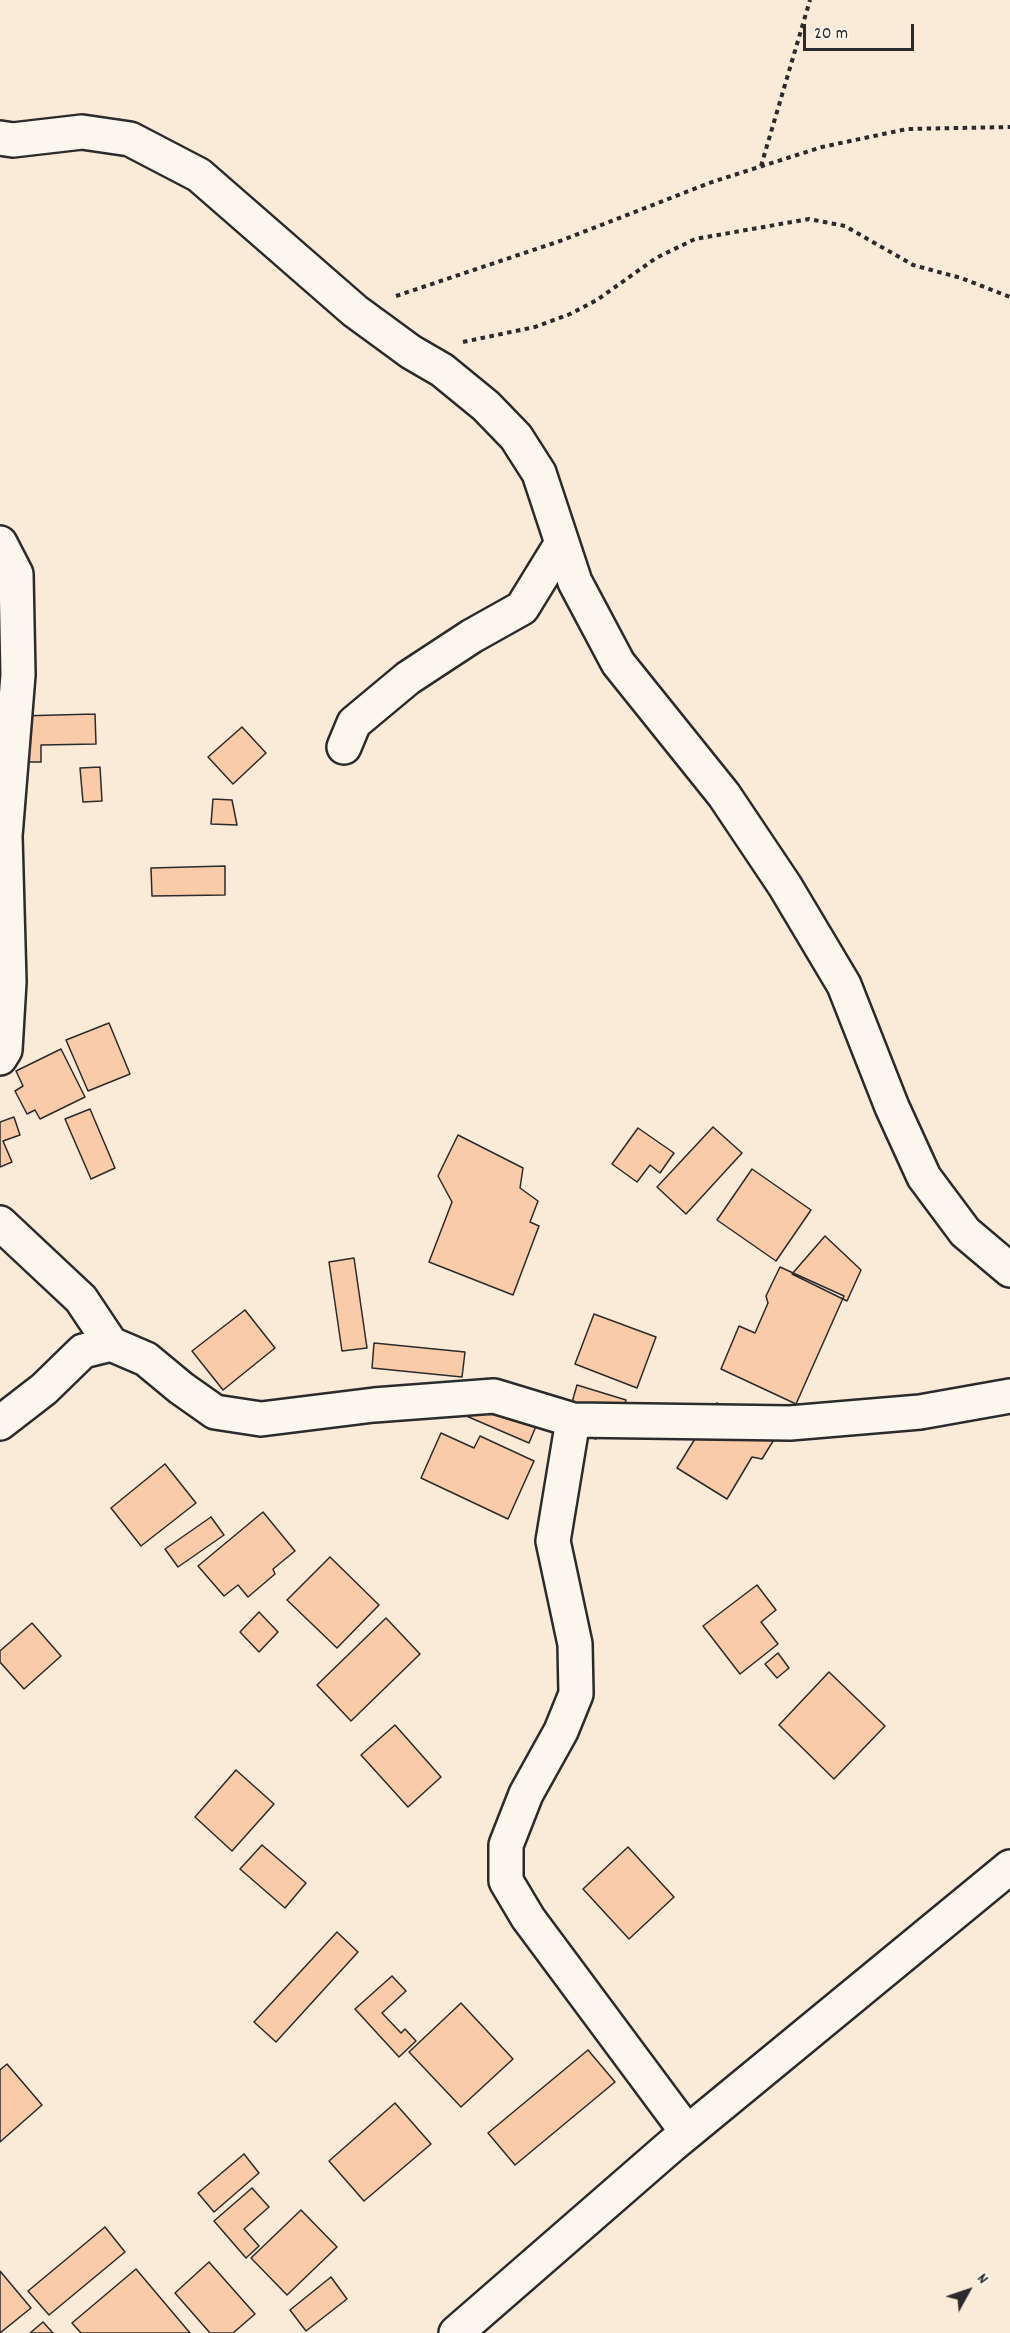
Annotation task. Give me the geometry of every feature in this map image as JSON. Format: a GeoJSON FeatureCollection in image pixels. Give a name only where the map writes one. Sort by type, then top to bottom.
{"type":"FeatureCollection","features":[{"type":"Feature","properties":{"kind":"street"},"geometry":{"type":"LineString","coordinates":[[0,138],[13,140],[82,132],[130,139],[199,175],[355,311],[411,352],[442,370],[486,406],[516,437],[539,474],[575,582],[618,663],[724,795],[785,886],[844,985],[892,1107],[924,1177],[965,1232],[1010,1270]]}},
{"type":"Feature","properties":{"kind":"street"},"geometry":{"type":"LineString","coordinates":[[0,543],[16,574],[18,675],[5,836],[9,982],[5,1050],[0,1058]]}},
{"type":"Feature","properties":{"kind":"street"},"geometry":{"type":"LineString","coordinates":[[344,747],[354,723],[408,678],[472,636],[522,608],[562,543]]}},
{"type":"Feature","properties":{"kind":"street"},"geometry":{"type":"LineString","coordinates":[[0,1223],[81,1299],[111,1344],[146,1359],[215,1412],[238,1416],[261,1419],[374,1405],[494,1396],[573,1420],[790,1423],[921,1412],[1010,1396]]}},
{"type":"Feature","properties":{"kind":"street"},"geometry":{"type":"LineString","coordinates":[[0,1423],[44,1389],[83,1351],[111,1344]]}},
{"type":"Feature","properties":{"kind":"street"},"geometry":{"type":"LineString","coordinates":[[573,1420],[553,1541],[575,1644],[576,1694],[561,1731],[526,1794],[506,1845],[506,1881],[528,1918],[687,2132]]}},
{"type":"Feature","properties":{"kind":"street"},"geometry":{"type":"LineString","coordinates":[[456,2333],[687,2132],[1010,1867]]}},
{"type":"Feature","properties":{"kind":"path"},"geometry":{"type":"LineString","coordinates":[[761,166],[810,0]]}},
{"type":"Feature","properties":{"kind":"path"},"geometry":{"type":"LineString","coordinates":[[355,311],[446,278],[560,241],[712,182],[822,147],[907,129],[1010,127]]}},
{"type":"Feature","properties":{"kind":"path"},"geometry":{"type":"LineString","coordinates":[[411,352],[535,327],[570,314],[597,300],[656,258],[695,239],[809,219],[845,226],[913,265],[961,278],[1010,297]]}},
{"type":"Feature","properties":{"kind":"building"},"geometry":{"type":"Polygon","coordinates":[[[95,714],[96,744],[41,745],[41,762],[19,762],[19,716],[95,714]]]}},
{"type":"Feature","properties":{"kind":"building"},"geometry":{"type":"Polygon","coordinates":[[[242,727],[266,753],[233,784],[208,757],[242,727]]]}},
{"type":"Feature","properties":{"kind":"building"},"geometry":{"type":"Polygon","coordinates":[[[100,767],[102,801],[83,802],[80,768],[100,767]]]}},
{"type":"Feature","properties":{"kind":"building"},"geometry":{"type":"Polygon","coordinates":[[[213,799],[232,800],[237,825],[211,824],[213,799]]]}},
{"type":"Feature","properties":{"kind":"building"},"geometry":{"type":"Polygon","coordinates":[[[225,866],[225,895],[152,896],[151,868],[225,866]]]}},
{"type":"Feature","properties":{"kind":"building"},"geometry":{"type":"Polygon","coordinates":[[[109,1023],[130,1074],[88,1091],[66,1040],[109,1023]]]}},
{"type":"Feature","properties":{"kind":"building"},"geometry":{"type":"Polygon","coordinates":[[[61,1049],[85,1097],[40,1119],[35,1110],[27,1114],[15,1091],[23,1086],[16,1071],[61,1049]]]}},
{"type":"Feature","properties":{"kind":"building"},"geometry":{"type":"Polygon","coordinates":[[[90,1109],[115,1168],[91,1179],[65,1119],[90,1109]]]}},
{"type":"Feature","properties":{"kind":"building"},"geometry":{"type":"Polygon","coordinates":[[[14,1117],[20,1135],[3,1141],[12,1162],[0,1167],[0,1122],[14,1117]]]}},
{"type":"Feature","properties":{"kind":"building"},"geometry":{"type":"Polygon","coordinates":[[[713,1127],[742,1153],[686,1214],[657,1187],[713,1127]]]}},
{"type":"Feature","properties":{"kind":"building"},"geometry":{"type":"Polygon","coordinates":[[[638,1128],[674,1153],[660,1173],[650,1165],[637,1182],[612,1164],[638,1128]]]}},
{"type":"Feature","properties":{"kind":"building"},"geometry":{"type":"Polygon","coordinates":[[[458,1135],[523,1168],[520,1188],[538,1201],[530,1222],[539,1226],[513,1295],[429,1262],[452,1202],[438,1176],[458,1135]]]}},
{"type":"Feature","properties":{"kind":"building"},"geometry":{"type":"Polygon","coordinates":[[[752,1169],[811,1210],[776,1261],[717,1220],[752,1169]]]}},
{"type":"Feature","properties":{"kind":"building"},"geometry":{"type":"Polygon","coordinates":[[[825,1236],[861,1270],[847,1301],[792,1274],[825,1236]]]}},
{"type":"Feature","properties":{"kind":"building"},"geometry":{"type":"Polygon","coordinates":[[[354,1258],[367,1348],[342,1351],[329,1262],[354,1258]]]}},
{"type":"Feature","properties":{"kind":"building"},"geometry":{"type":"Polygon","coordinates":[[[780,1267],[844,1296],[796,1404],[721,1369],[739,1326],[755,1333],[768,1303],[766,1296],[780,1267]]]}},
{"type":"Feature","properties":{"kind":"building"},"geometry":{"type":"Polygon","coordinates":[[[245,1310],[275,1348],[223,1390],[192,1351],[245,1310]]]}},
{"type":"Feature","properties":{"kind":"building"},"geometry":{"type":"Polygon","coordinates":[[[594,1314],[656,1337],[637,1388],[575,1364],[594,1314]]]}},
{"type":"Feature","properties":{"kind":"building"},"geometry":{"type":"Polygon","coordinates":[[[374,1343],[465,1352],[462,1377],[372,1368],[374,1343]]]}},
{"type":"Feature","properties":{"kind":"building"},"geometry":{"type":"Polygon","coordinates":[[[577,1385],[626,1400],[620,1420],[602,1415],[596,1439],[564,1430],[577,1385]]]}},
{"type":"Feature","properties":{"kind":"building"},"geometry":{"type":"Polygon","coordinates":[[[467,1388],[539,1419],[529,1443],[457,1412],[467,1388]]]}},
{"type":"Feature","properties":{"kind":"building"},"geometry":{"type":"Polygon","coordinates":[[[717,1403],[775,1438],[762,1459],[752,1457],[727,1499],[677,1468],[717,1403]]]}},
{"type":"Feature","properties":{"kind":"building"},"geometry":{"type":"Polygon","coordinates":[[[441,1433],[474,1448],[480,1436],[534,1461],[508,1519],[421,1478],[441,1433]]]}},
{"type":"Feature","properties":{"kind":"building"},"geometry":{"type":"Polygon","coordinates":[[[165,1464],[196,1503],[141,1546],[111,1508],[165,1464]]]}},
{"type":"Feature","properties":{"kind":"building"},"geometry":{"type":"Polygon","coordinates":[[[263,1512],[295,1551],[273,1569],[275,1574],[248,1597],[238,1585],[224,1596],[198,1566],[263,1512]]]}},
{"type":"Feature","properties":{"kind":"building"},"geometry":{"type":"Polygon","coordinates":[[[211,1517],[224,1535],[178,1567],[165,1549],[211,1517]]]}},
{"type":"Feature","properties":{"kind":"building"},"geometry":{"type":"Polygon","coordinates":[[[330,1557],[379,1605],[337,1648],[287,1600],[330,1557]]]}},
{"type":"Feature","properties":{"kind":"building"},"geometry":{"type":"Polygon","coordinates":[[[757,1585],[776,1610],[761,1622],[778,1644],[740,1674],[703,1626],[757,1585]]]}},
{"type":"Feature","properties":{"kind":"building"},"geometry":{"type":"Polygon","coordinates":[[[259,1612],[278,1632],[259,1652],[240,1632],[259,1612]]]}},
{"type":"Feature","properties":{"kind":"building"},"geometry":{"type":"Polygon","coordinates":[[[386,1618],[420,1654],[351,1721],[317,1685],[386,1618]]]}},
{"type":"Feature","properties":{"kind":"building"},"geometry":{"type":"Polygon","coordinates":[[[32,1623],[61,1656],[24,1689],[0,1662],[0,1651],[32,1623]]]}},
{"type":"Feature","properties":{"kind":"building"},"geometry":{"type":"Polygon","coordinates":[[[778,1653],[789,1668],[777,1678],[765,1664],[778,1653]]]}},
{"type":"Feature","properties":{"kind":"building"},"geometry":{"type":"Polygon","coordinates":[[[829,1672],[885,1726],[834,1779],[779,1725],[829,1672]]]}},
{"type":"Feature","properties":{"kind":"building"},"geometry":{"type":"Polygon","coordinates":[[[395,1725],[441,1777],[408,1807],[361,1755],[395,1725]]]}},
{"type":"Feature","properties":{"kind":"building"},"geometry":{"type":"Polygon","coordinates":[[[236,1770],[274,1804],[232,1851],[195,1817],[236,1770]]]}},
{"type":"Feature","properties":{"kind":"building"},"geometry":{"type":"Polygon","coordinates":[[[262,1845],[306,1883],[285,1908],[240,1869],[262,1845]]]}},
{"type":"Feature","properties":{"kind":"building"},"geometry":{"type":"Polygon","coordinates":[[[628,1847],[674,1897],[629,1939],[583,1889],[628,1847]]]}},
{"type":"Feature","properties":{"kind":"building"},"geometry":{"type":"Polygon","coordinates":[[[337,1932],[358,1952],[276,2042],[254,2022],[337,1932]]]}},
{"type":"Feature","properties":{"kind":"building"},"geometry":{"type":"Polygon","coordinates":[[[392,1976],[406,1991],[382,2013],[401,2033],[405,2029],[416,2041],[399,2057],[355,2009],[392,1976]]]}},
{"type":"Feature","properties":{"kind":"building"},"geometry":{"type":"Polygon","coordinates":[[[461,2003],[513,2059],[461,2107],[409,2052],[461,2003]]]}},
{"type":"Feature","properties":{"kind":"building"},"geometry":{"type":"Polygon","coordinates":[[[588,2050],[615,2082],[515,2165],[488,2133],[588,2050]]]}},
{"type":"Feature","properties":{"kind":"building"},"geometry":{"type":"Polygon","coordinates":[[[7,2064],[42,2105],[0,2142],[0,2070],[7,2064]]]}},
{"type":"Feature","properties":{"kind":"building"},"geometry":{"type":"Polygon","coordinates":[[[395,2103],[431,2144],[364,2201],[329,2161],[395,2103]]]}},
{"type":"Feature","properties":{"kind":"building"},"geometry":{"type":"Polygon","coordinates":[[[244,2154],[259,2173],[214,2212],[198,2193],[244,2154]]]}},
{"type":"Feature","properties":{"kind":"building"},"geometry":{"type":"Polygon","coordinates":[[[252,2188],[269,2207],[244,2229],[259,2246],[246,2258],[214,2221],[252,2188]]]}},
{"type":"Feature","properties":{"kind":"building"},"geometry":{"type":"Polygon","coordinates":[[[301,2210],[337,2247],[287,2295],[251,2258],[301,2210]]]}},
{"type":"Feature","properties":{"kind":"building"},"geometry":{"type":"Polygon","coordinates":[[[105,2227],[125,2252],[49,2315],[28,2291],[105,2227]]]}},
{"type":"Feature","properties":{"kind":"building"},"geometry":{"type":"Polygon","coordinates":[[[209,2262],[255,2314],[233,2333],[210,2333],[175,2293],[209,2262]]]}},
{"type":"Feature","properties":{"kind":"building"},"geometry":{"type":"Polygon","coordinates":[[[136,2269],[190,2333],[81,2333],[72,2323],[136,2269]]]}},
{"type":"Feature","properties":{"kind":"building"},"geometry":{"type":"Polygon","coordinates":[[[0,2271],[31,2308],[0,2333],[0,2271]]]}},
{"type":"Feature","properties":{"kind":"building"},"geometry":{"type":"Polygon","coordinates":[[[331,2277],[347,2299],[306,2331],[290,2310],[331,2277]]]}},
{"type":"Feature","properties":{"kind":"building"},"geometry":{"type":"Polygon","coordinates":[[[43,2322],[53,2333],[30,2333],[43,2322]]]}}]}
